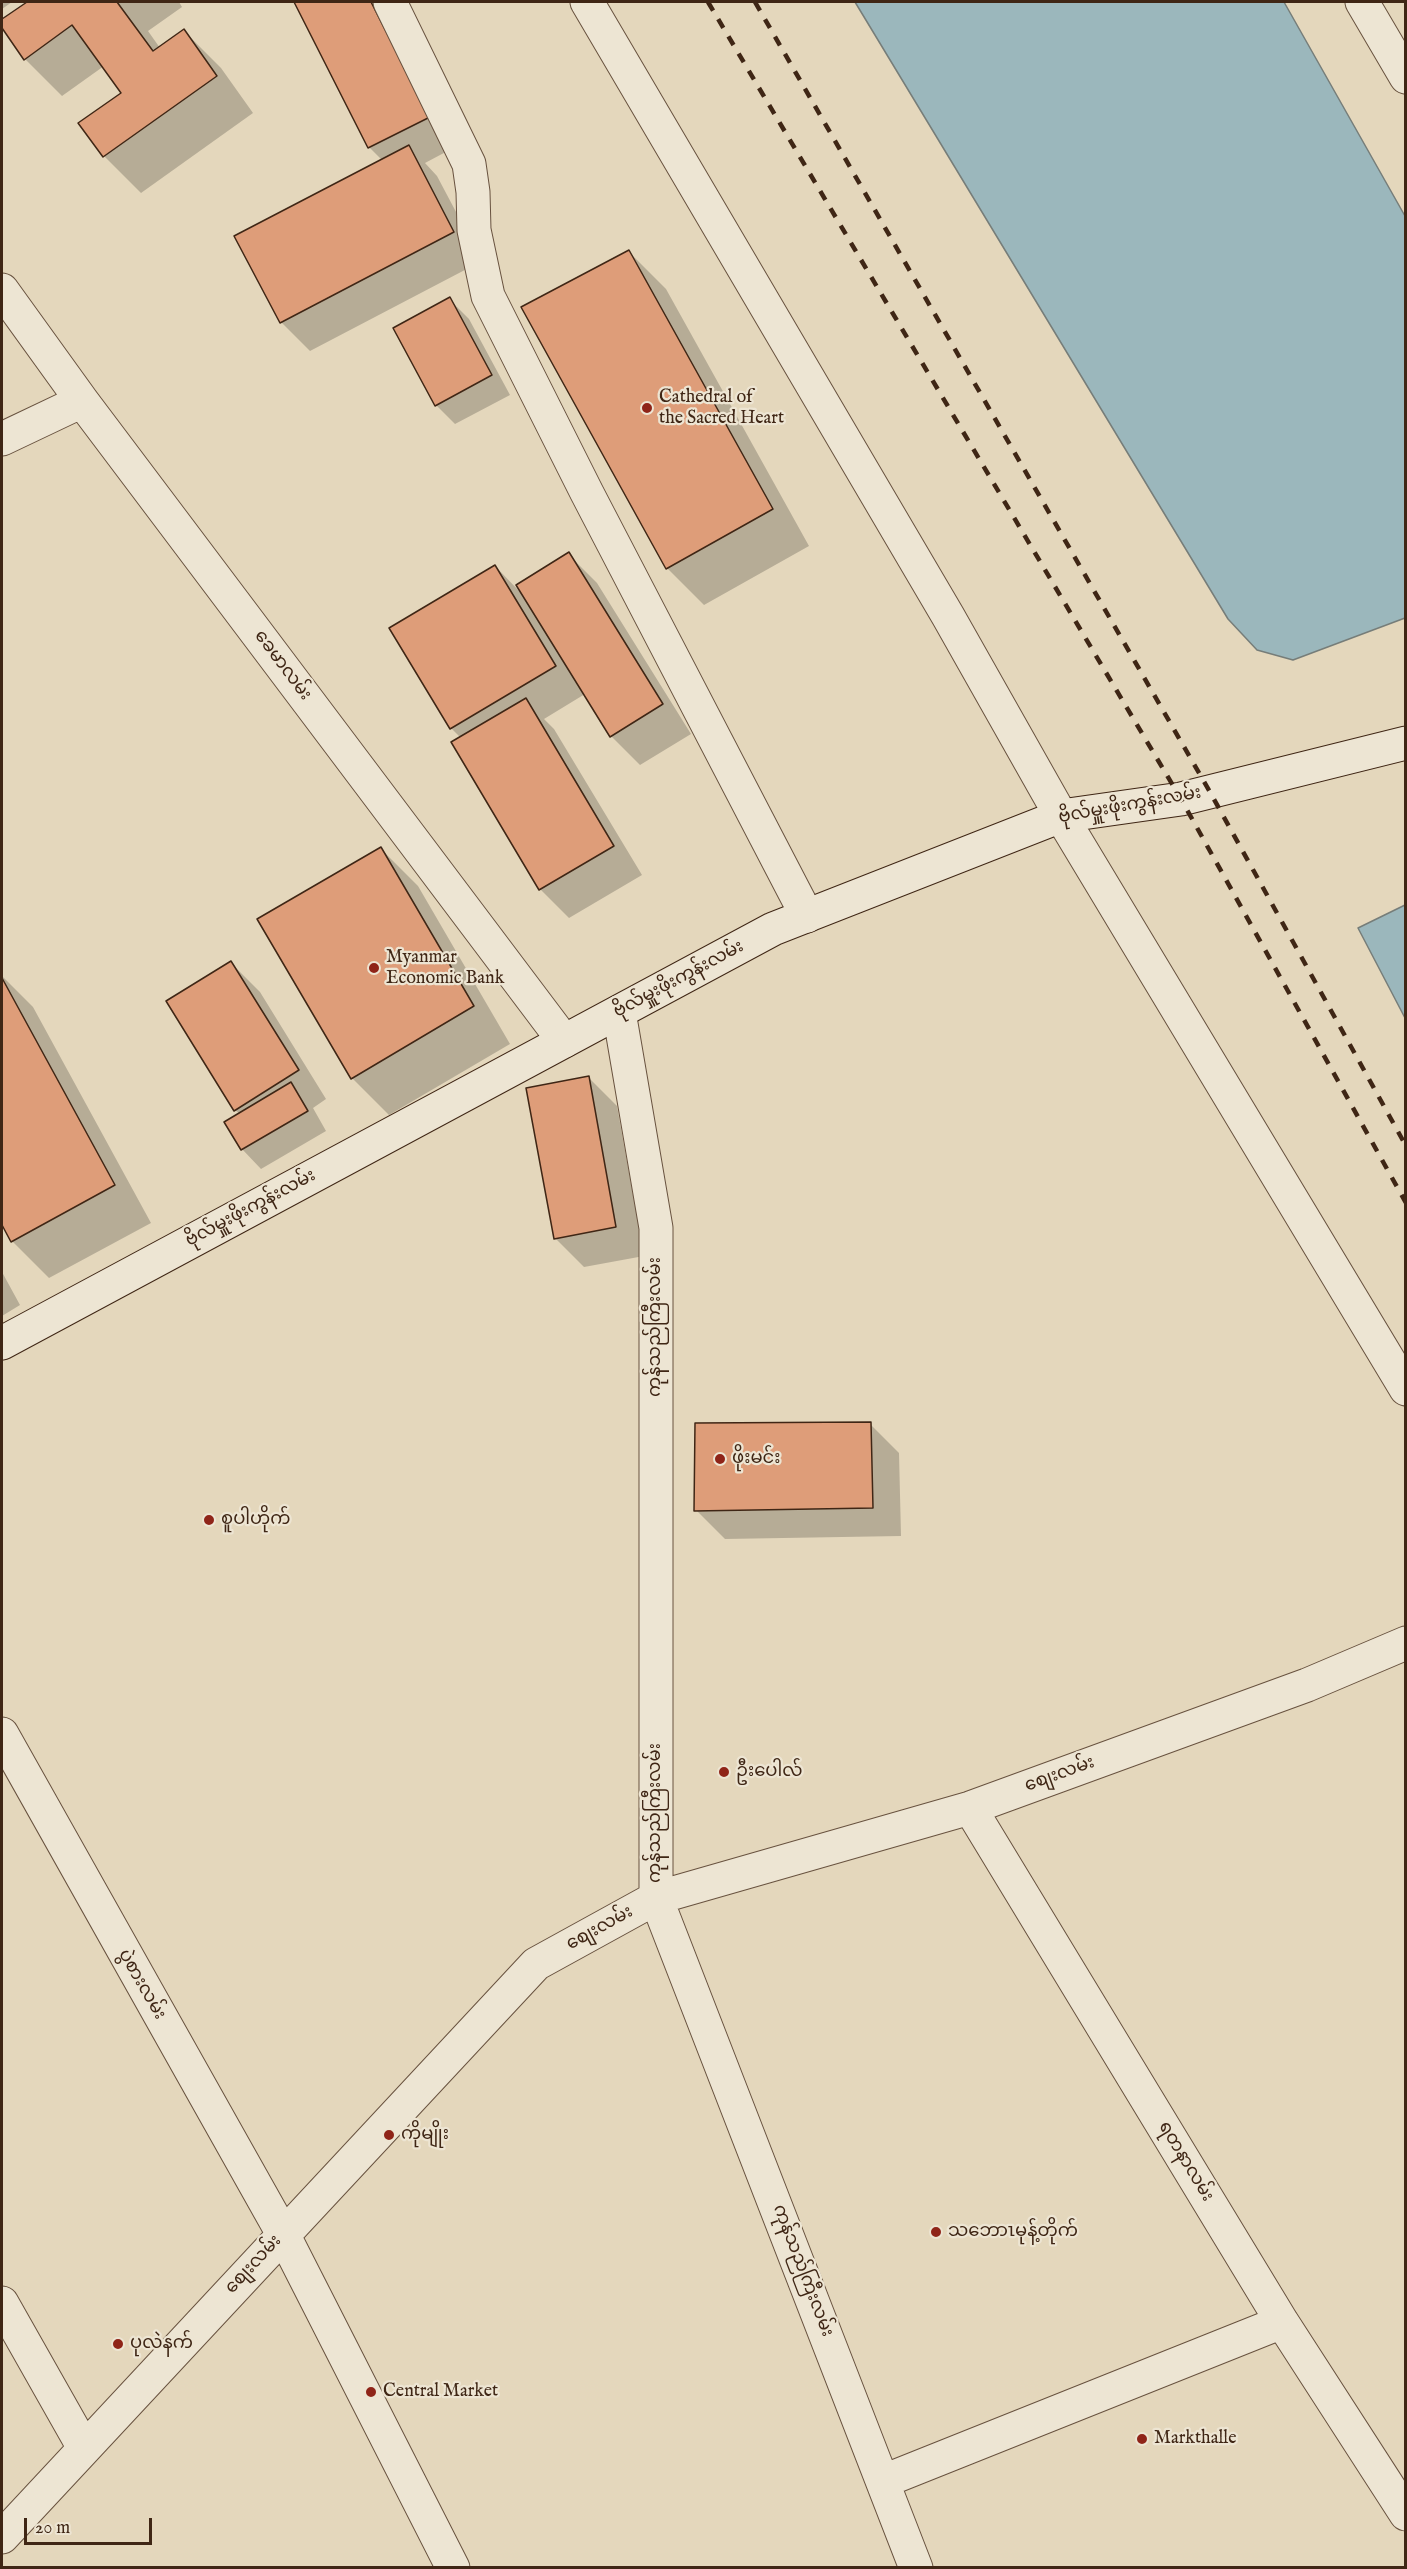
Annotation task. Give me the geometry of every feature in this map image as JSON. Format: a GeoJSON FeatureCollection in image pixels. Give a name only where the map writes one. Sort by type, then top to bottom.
{"type":"FeatureCollection","features":[{"type":"Feature","properties":{"kind":"street"},"geometry":{"type":"LineString","coordinates":[[390,2],[469,165],[473,192],[474,230],[488,296],[587,493],[807,916]]}},
{"type":"Feature","properties":{"kind":"street"},"geometry":{"type":"LineString","coordinates":[[587,2],[948,616],[1061,816],[1406,1389]]}},
{"type":"Feature","properties":{"kind":"street"},"geometry":{"type":"LineString","coordinates":[[1362,2],[1406,77]]}},
{"type":"Feature","properties":{"kind":"street","name":"ခေမာလမ်း"},"geometry":{"type":"LineString","coordinates":[[2,290],[82,400],[564,1041]]}},
{"type":"Feature","properties":{"kind":"street"},"geometry":{"type":"LineString","coordinates":[[2,439],[82,400]]}},
{"type":"Feature","properties":{"kind":"street","name":"ဗိုလ်မှူးဖိုးကွန်းလမ်း"},"geometry":{"type":"LineString","coordinates":[[2,1343],[773,929],[1061,816],[1181,799],[1406,743]]}},
{"type":"Feature","properties":{"kind":"street","name":"ကုန်သည်ကြီးလမ်း"},"geometry":{"type":"LineString","coordinates":[[619,1012],[656,1228],[656,1898],[916,2568]]}},
{"type":"Feature","properties":{"kind":"street","name":"စျေးလမ်း"},"geometry":{"type":"LineString","coordinates":[[2,2537],[536,1964],[656,1898],[970,1808],[1307,1685],[1406,1643]]}},
{"type":"Feature","properties":{"kind":"street","name":"ပွဲစားလမ်း"},"geometry":{"type":"LineString","coordinates":[[2,1734],[283,2234],[453,2568]]}},
{"type":"Feature","properties":{"kind":"street","name":"ရတနာလမ်း"},"geometry":{"type":"LineString","coordinates":[[970,1808],[1282,2322],[1406,2514]]}},
{"type":"Feature","properties":{"kind":"street"},"geometry":{"type":"LineString","coordinates":[[2,2303],[84,2448]]}},
{"type":"Feature","properties":{"kind":"street"},"geometry":{"type":"LineString","coordinates":[[884,2481],[1282,2322]]}},
{"type":"Feature","properties":{"kind":"water"},"geometry":{"type":"Polygon","coordinates":[[[855,2],[1284,2],[1405,216],[1405,618],[1293,660],[1257,650],[1228,619],[855,2]]]}},
{"type":"Feature","properties":{"kind":"water"},"geometry":{"type":"Polygon","coordinates":[[[1405,905],[1405,1018],[1358,928],[1405,905]]]}},
{"type":"Feature","properties":{"kind":"building"},"geometry":{"type":"Polygon","coordinates":[[[27,2],[117,2],[153,51],[184,29],[217,76],[103,157],[78,123],[121,93],[72,25],[24,60],[2,28],[2,19],[27,2]]]}},
{"type":"Feature","properties":{"kind":"building"},"geometry":{"type":"Polygon","coordinates":[[[294,2],[371,2],[430,117],[368,148],[294,2]]]}},
{"type":"Feature","properties":{"kind":"building"},"geometry":{"type":"Polygon","coordinates":[[[409,145],[454,232],[280,323],[234,236],[409,145]]]}},
{"type":"Feature","properties":{"kind":"building","name":"Cathedral of the Sacred Heart"},"geometry":{"type":"Polygon","coordinates":[[[629,250],[773,509],[666,569],[521,307],[629,250]]]}},
{"type":"Feature","properties":{"kind":"building"},"geometry":{"type":"Polygon","coordinates":[[[450,297],[492,375],[435,406],[393,328],[450,297]]]}},
{"type":"Feature","properties":{"kind":"building"},"geometry":{"type":"Polygon","coordinates":[[[569,552],[663,704],[610,737],[516,585],[569,552]]]}},
{"type":"Feature","properties":{"kind":"building"},"geometry":{"type":"Polygon","coordinates":[[[495,565],[556,666],[450,729],[389,628],[495,565]]]}},
{"type":"Feature","properties":{"kind":"building"},"geometry":{"type":"Polygon","coordinates":[[[526,698],[614,846],[539,890],[451,742],[526,698]]]}},
{"type":"Feature","properties":{"kind":"building"},"geometry":{"type":"Polygon","coordinates":[[[381,847],[474,1006],[351,1079],[257,919],[381,847]]]}},
{"type":"Feature","properties":{"kind":"building"},"geometry":{"type":"Polygon","coordinates":[[[231,961],[299,1070],[234,1111],[166,1001],[231,961]]]}},
{"type":"Feature","properties":{"kind":"building"},"geometry":{"type":"Polygon","coordinates":[[[2,978],[115,1185],[11,1242],[2,1225],[2,978]]]}},
{"type":"Feature","properties":{"kind":"building"},"geometry":{"type":"Polygon","coordinates":[[[589,1076],[616,1227],[554,1239],[526,1088],[589,1076]]]}},
{"type":"Feature","properties":{"kind":"building"},"geometry":{"type":"Polygon","coordinates":[[[291,1082],[308,1111],[241,1150],[224,1122],[291,1082]]]}},
{"type":"Feature","properties":{"kind":"building"},"geometry":{"type":"Polygon","coordinates":[[[871,1422],[873,1508],[694,1511],[695,1423],[871,1422]]]}},
{"type":"Feature","properties":{"kind":"railway"},"geometry":{"type":"LineString","coordinates":[[708,2],[1181,799],[1406,1203]]}},
{"type":"Feature","properties":{"kind":"railway"},"geometry":{"type":"LineString","coordinates":[[755,2],[1210,792],[1406,1146]]}},
{"type":"Feature","properties":{"kind":"place","name":"Cathedral of the Sacred Heart"},"geometry":{"type":"Point","coordinates":[647,408]}},
{"type":"Feature","properties":{"kind":"place","name":"Myanmar Economic Bank"},"geometry":{"type":"Point","coordinates":[374,968]}},
{"type":"Feature","properties":{"kind":"place","name":"ဖိုးမင်း"},"geometry":{"type":"Point","coordinates":[720,1459]}},
{"type":"Feature","properties":{"kind":"place","name":"စူပါဟိုက်"},"geometry":{"type":"Point","coordinates":[209,1520]}},
{"type":"Feature","properties":{"kind":"place","name":"ဦးပေါလ်"},"geometry":{"type":"Point","coordinates":[724,1772]}},
{"type":"Feature","properties":{"kind":"place","name":"ကိုမျိုး"},"geometry":{"type":"Point","coordinates":[389,2135]}},
{"type":"Feature","properties":{"kind":"place","name":"သဘောၤမုန့်တိုက်"},"geometry":{"type":"Point","coordinates":[936,2232]}},
{"type":"Feature","properties":{"kind":"place","name":"ပုလဲနက်"},"geometry":{"type":"Point","coordinates":[118,2344]}},
{"type":"Feature","properties":{"kind":"place","name":"Central Market"},"geometry":{"type":"Point","coordinates":[371,2392]}},
{"type":"Feature","properties":{"kind":"place","name":"Markthalle"},"geometry":{"type":"Point","coordinates":[1142,2439]}}]}
